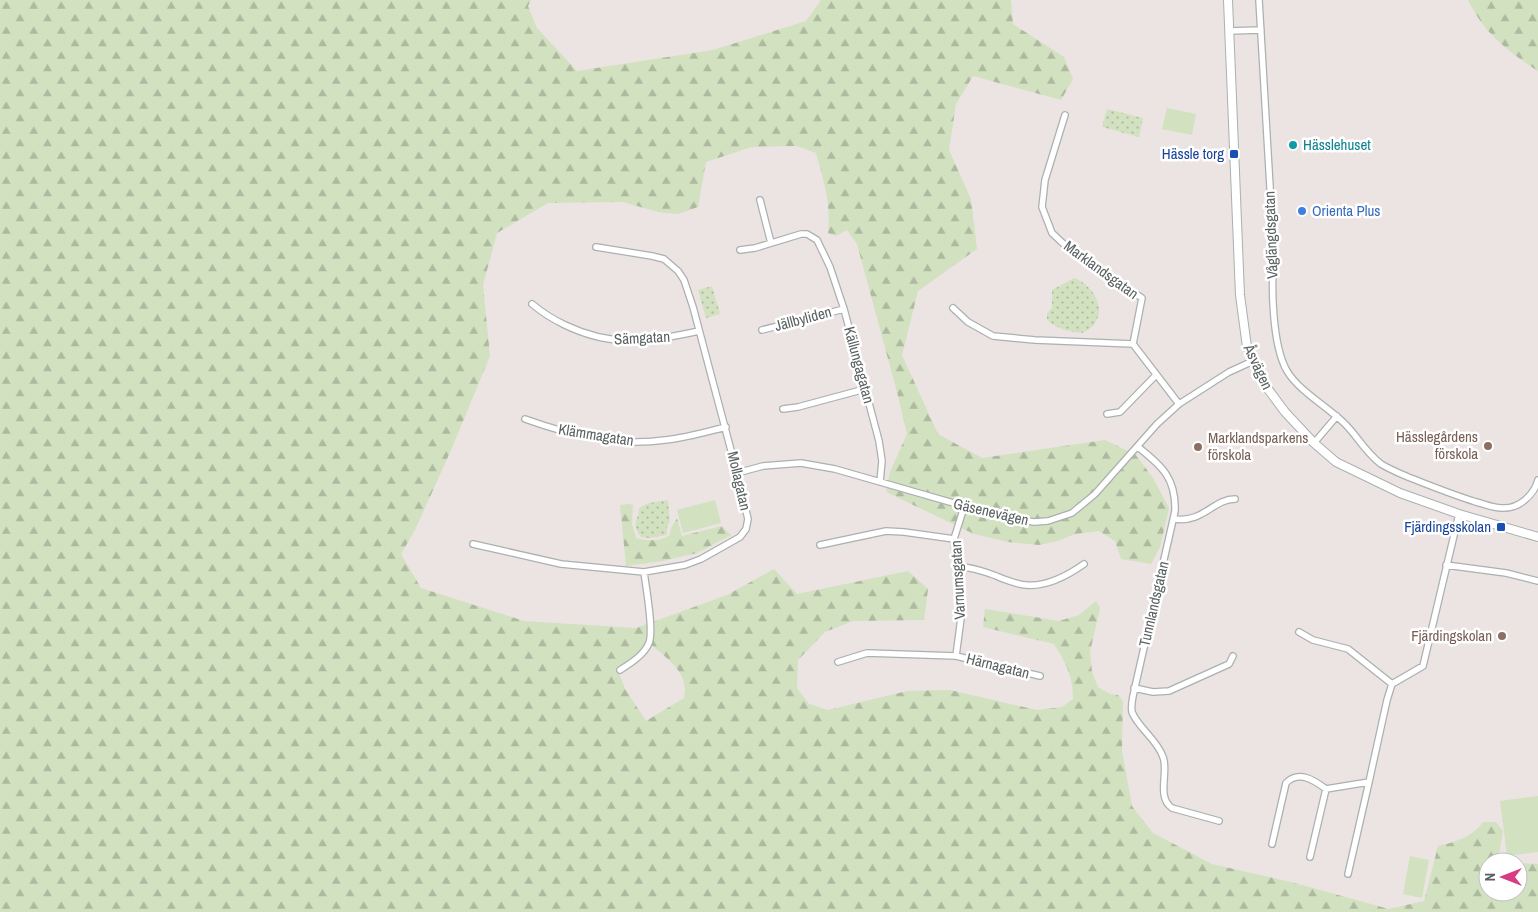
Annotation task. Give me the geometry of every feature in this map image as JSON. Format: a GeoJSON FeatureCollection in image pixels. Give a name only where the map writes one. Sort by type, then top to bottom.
{"type":"FeatureCollection","features":[{"type":"Feature","properties":{"kind":"street","name":"Åsvägen"},"geometry":{"type":"LineString","coordinates":[[1228,0],[1240,294],[1245,336],[1253,361],[1265,385],[1275,401],[1314,443],[1336,462],[1400,493],[1459,514],[1538,537]]}},
{"type":"Feature","properties":{"kind":"street","name":"Våglängdsgatan"},"geometry":{"type":"LineString","coordinates":[[1259,0],[1273,246],[1272,272],[1275,324],[1282,359],[1295,382],[1337,416],[1351,430],[1362,447],[1383,465],[1442,491],[1504,509],[1518,504],[1532,495],[1538,480]]}},
{"type":"Feature","properties":{"kind":"street"},"geometry":{"type":"LineString","coordinates":[[1229,31],[1261,30]]}},
{"type":"Feature","properties":{"kind":"street","name":"Marklandsgatan"},"geometry":{"type":"LineString","coordinates":[[1065,115],[1045,180],[1042,207],[1052,233],[1069,249],[1142,298],[1133,344]]}},
{"type":"Feature","properties":{"kind":"street"},"geometry":{"type":"LineString","coordinates":[[740,250],[771,243],[760,200]]}},
{"type":"Feature","properties":{"kind":"street","name":"Källungagatan"},"geometry":{"type":"LineString","coordinates":[[771,243],[807,234],[817,240],[823,251],[844,309],[881,452],[882,470],[880,482]]}},
{"type":"Feature","properties":{"kind":"street","name":"Mollagatan"},"geometry":{"type":"LineString","coordinates":[[473,544],[561,564],[644,572],[685,565],[701,559],[740,537],[746,529],[748,519],[726,427],[694,307],[684,280],[671,264],[664,259],[596,247]]}},
{"type":"Feature","properties":{"kind":"street","name":"Sämgatan"},"geometry":{"type":"LineString","coordinates":[[532,304],[544,315],[580,332],[610,340],[662,339],[700,331]]}},
{"type":"Feature","properties":{"kind":"street"},"geometry":{"type":"LineString","coordinates":[[953,308],[968,322],[993,336],[1035,340],[1133,344],[1179,404]]}},
{"type":"Feature","properties":{"kind":"street","name":"Jällbyliden"},"geometry":{"type":"LineString","coordinates":[[762,330],[844,309]]}},
{"type":"Feature","properties":{"kind":"street","name":"Gäsenevägen"},"geometry":{"type":"LineString","coordinates":[[737,473],[763,466],[801,462],[835,469],[964,507],[1018,520],[1048,521],[1072,513],[1095,494],[1157,424],[1179,404],[1229,372],[1253,361]]}},
{"type":"Feature","properties":{"kind":"street"},"geometry":{"type":"LineString","coordinates":[[1107,414],[1120,412],[1156,375]]}},
{"type":"Feature","properties":{"kind":"street"},"geometry":{"type":"LineString","coordinates":[[783,409],[798,407],[865,389]]}},
{"type":"Feature","properties":{"kind":"street"},"geometry":{"type":"LineString","coordinates":[[1314,443],[1337,416]]}},
{"type":"Feature","properties":{"kind":"street","name":"Klämmagatan"},"geometry":{"type":"LineString","coordinates":[[526,419],[591,438],[629,442],[685,437],[726,427]]}},
{"type":"Feature","properties":{"kind":"street","name":"Tunnlandsgatan"},"geometry":{"type":"LineString","coordinates":[[1138,447],[1164,470],[1168,476],[1175,493],[1175,511],[1134,688],[1132,713],[1156,743],[1165,764],[1164,796],[1168,805],[1172,808],[1219,821]]}},
{"type":"Feature","properties":{"kind":"street"},"geometry":{"type":"LineString","coordinates":[[1174,519],[1185,520],[1195,518],[1228,499],[1235,499]]}},
{"type":"Feature","properties":{"kind":"street","name":"Varnumsgatan"},"geometry":{"type":"LineString","coordinates":[[956,656],[961,618],[954,539],[964,507]]}},
{"type":"Feature","properties":{"kind":"street"},"geometry":{"type":"LineString","coordinates":[[1348,874],[1387,700],[1392,684],[1423,666],[1459,514]]}},
{"type":"Feature","properties":{"kind":"street"},"geometry":{"type":"LineString","coordinates":[[820,545],[886,531],[954,539]]}},
{"type":"Feature","properties":{"kind":"street"},"geometry":{"type":"LineString","coordinates":[[958,568],[963,567],[1026,585],[1047,583],[1071,573],[1084,564]]}},
{"type":"Feature","properties":{"kind":"street"},"geometry":{"type":"LineString","coordinates":[[1446,565],[1506,573],[1538,581]]}},
{"type":"Feature","properties":{"kind":"street"},"geometry":{"type":"LineString","coordinates":[[620,670],[636,660],[649,643],[651,629],[644,572]]}},
{"type":"Feature","properties":{"kind":"street"},"geometry":{"type":"LineString","coordinates":[[1299,632],[1313,640],[1348,649],[1392,684]]}},
{"type":"Feature","properties":{"kind":"street"},"geometry":{"type":"LineString","coordinates":[[838,662],[867,653],[956,656]]}},
{"type":"Feature","properties":{"kind":"street","name":"Härnagatan"},"geometry":{"type":"LineString","coordinates":[[956,656],[1040,676]]}},
{"type":"Feature","properties":{"kind":"street"},"geometry":{"type":"LineString","coordinates":[[1134,688],[1153,692],[1169,691],[1230,664],[1233,656]]}},
{"type":"Feature","properties":{"kind":"street"},"geometry":{"type":"LineString","coordinates":[[1272,844],[1286,783],[1291,778],[1312,778],[1326,789],[1369,782]]}},
{"type":"Feature","properties":{"kind":"street"},"geometry":{"type":"LineString","coordinates":[[1310,857],[1326,789]]}},
{"type":"Feature","properties":{"kind":"green space"},"geometry":{"type":"Polygon","coordinates":[[[0,0],[531,0],[528,6],[537,28],[577,71],[713,50],[806,21],[821,0],[1011,0],[1013,24],[1064,57],[1073,79],[1061,100],[973,76],[956,104],[949,150],[971,199],[977,249],[918,291],[902,355],[938,434],[982,458],[1105,440],[1136,455],[1153,478],[1169,508],[1160,547],[1151,564],[1121,559],[1115,541],[1099,531],[1075,534],[1058,541],[1039,545],[1008,542],[974,534],[886,492],[890,472],[907,434],[897,392],[857,244],[847,230],[836,236],[828,233],[828,202],[816,153],[797,146],[752,147],[706,162],[698,207],[678,214],[658,212],[623,202],[548,203],[497,233],[483,285],[490,356],[452,448],[415,530],[401,554],[421,588],[524,621],[636,628],[727,595],[774,569],[797,594],[908,571],[928,589],[924,620],[853,621],[825,632],[798,660],[797,688],[809,704],[828,710],[907,691],[950,690],[1037,710],[1062,707],[1073,699],[1072,683],[1062,657],[1054,644],[983,627],[985,609],[1059,621],[1079,615],[1096,601],[1100,608],[1090,652],[1092,672],[1098,687],[1110,694],[1118,695],[1123,701],[1122,751],[1132,806],[1153,833],[1212,864],[1291,882],[1389,909],[1424,901],[1438,846],[1463,838],[1474,832],[1483,822],[1496,822],[1503,831],[1499,852],[1478,852],[1478,902],[1528,902],[1528,864],[1538,864],[1538,912],[0,912],[0,0]],[[649,643],[633,658],[617,668],[625,689],[646,721],[684,698],[685,689],[680,673],[669,660],[649,643]]]}},
{"type":"Feature","properties":{"kind":"green space"},"geometry":{"type":"Polygon","coordinates":[[[1468,0],[1538,0],[1538,71],[1516,56],[1489,32],[1474,12],[1468,0]]]}},
{"type":"Feature","properties":{"kind":"green space"},"geometry":{"type":"Polygon","coordinates":[[[1167,108],[1196,114],[1192,135],[1162,129],[1167,108]]]}},
{"type":"Feature","properties":{"kind":"green space"},"geometry":{"type":"Polygon","coordinates":[[[1107,109],[1143,118],[1139,137],[1102,127],[1107,109]]]}},
{"type":"Feature","properties":{"kind":"green space"},"geometry":{"type":"Polygon","coordinates":[[[1074,278],[1091,290],[1098,303],[1098,316],[1094,325],[1082,333],[1063,330],[1047,320],[1047,313],[1052,308],[1052,290],[1074,278]]]}},
{"type":"Feature","properties":{"kind":"green space"},"geometry":{"type":"Polygon","coordinates":[[[712,286],[720,314],[706,318],[698,290],[712,286]]]}},
{"type":"Feature","properties":{"kind":"green space"},"geometry":{"type":"Polygon","coordinates":[[[668,500],[670,521],[667,527],[667,535],[649,538],[641,537],[636,528],[639,508],[649,503],[668,500]]]}},
{"type":"Feature","properties":{"kind":"green space"},"geometry":{"type":"Polygon","coordinates":[[[715,500],[721,523],[683,533],[677,510],[715,500]]]}},
{"type":"Feature","properties":{"kind":"green space"},"geometry":{"type":"Polygon","coordinates":[[[620,505],[633,505],[632,524],[636,538],[645,540],[662,539],[670,535],[671,528],[677,518],[682,536],[722,526],[731,535],[697,553],[663,561],[626,566],[620,505]]]}},
{"type":"Feature","properties":{"kind":"green space"},"geometry":{"type":"Polygon","coordinates":[[[1538,796],[1538,852],[1506,852],[1500,801],[1538,796]]]}},
{"type":"Feature","properties":{"kind":"green space"},"geometry":{"type":"Polygon","coordinates":[[[1410,856],[1429,860],[1422,898],[1403,894],[1410,856]]]}},
{"type":"Feature","properties":{"kind":"place","name":"Hässlehuset"},"geometry":{"type":"Point","coordinates":[1293,145]}},
{"type":"Feature","properties":{"kind":"place","name":"Hässle torg"},"geometry":{"type":"Point","coordinates":[1234,154]}},
{"type":"Feature","properties":{"kind":"place","name":"Orienta Plus"},"geometry":{"type":"Point","coordinates":[1302,211]}},
{"type":"Feature","properties":{"kind":"place","name":"Hässlegårdens förskola"},"geometry":{"type":"Point","coordinates":[1488,446]}},
{"type":"Feature","properties":{"kind":"place","name":"Marklandsparkens förskola"},"geometry":{"type":"Point","coordinates":[1198,447]}},
{"type":"Feature","properties":{"kind":"place","name":"Fjärdingsskolan"},"geometry":{"type":"Point","coordinates":[1501,527]}},
{"type":"Feature","properties":{"kind":"place","name":"Fjärdingskolan"},"geometry":{"type":"Point","coordinates":[1502,636]}}]}
